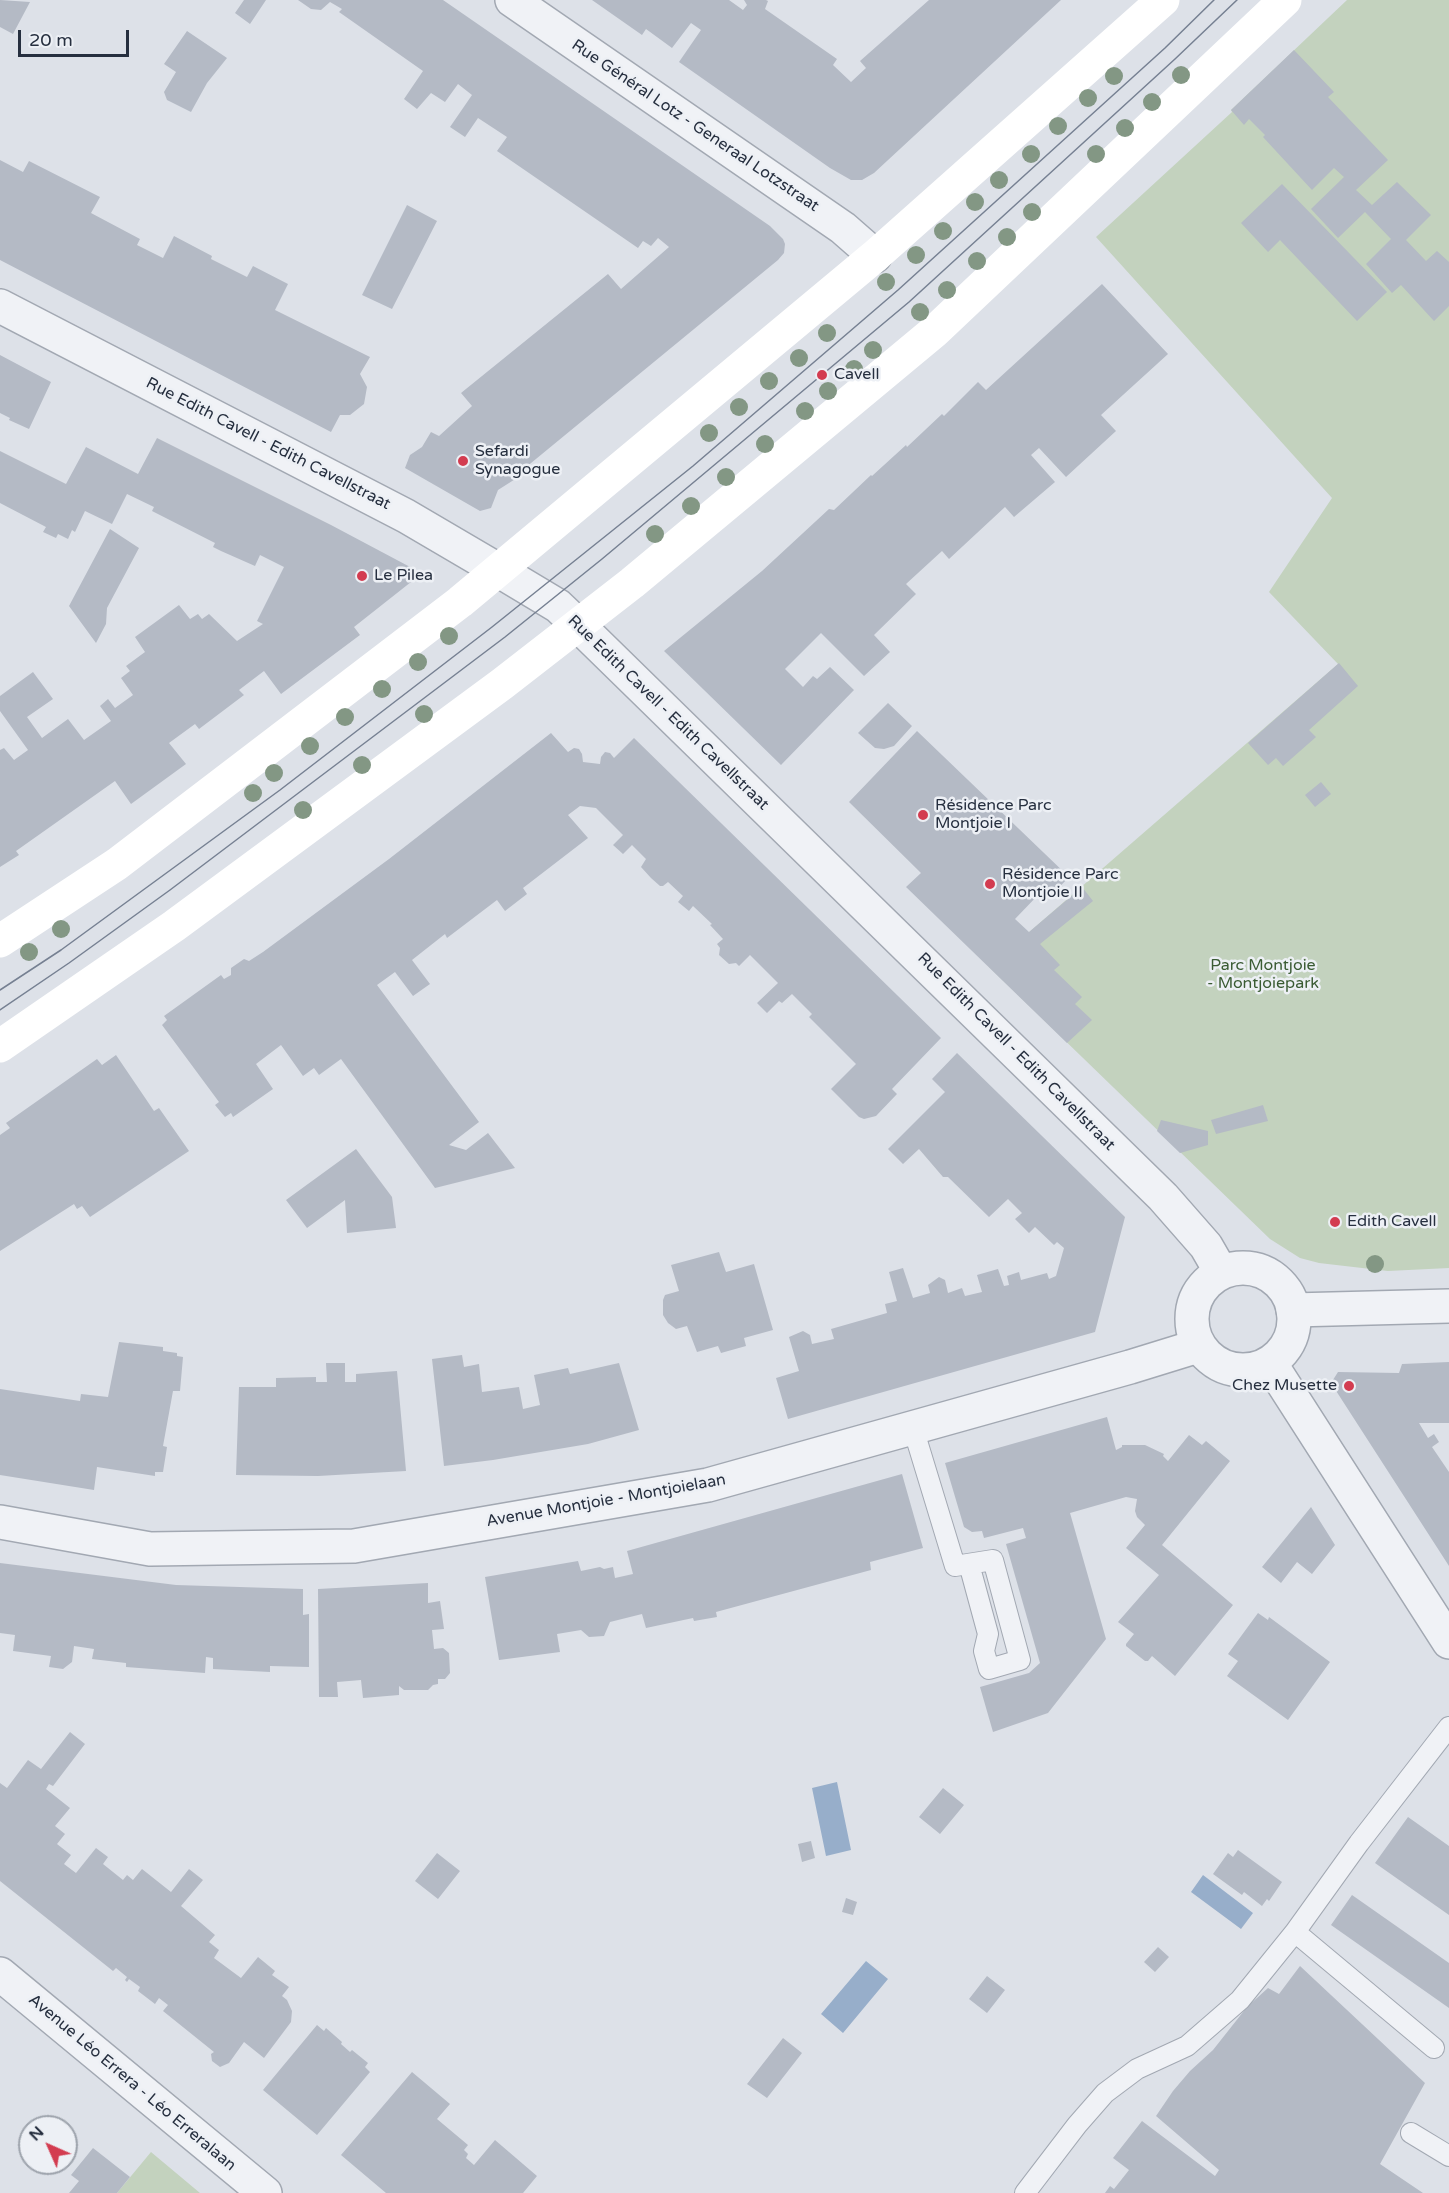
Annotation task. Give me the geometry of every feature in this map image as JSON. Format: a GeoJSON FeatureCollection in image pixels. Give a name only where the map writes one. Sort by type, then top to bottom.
{"type":"FeatureCollection","features":[{"type":"Feature","properties":{"kind":"main road"},"geometry":{"type":"LineString","coordinates":[[0,941],[117,864],[451,609],[875,256],[1163,0]]}},
{"type":"Feature","properties":{"kind":"main road"},"geometry":{"type":"LineString","coordinates":[[0,1046],[183,920],[502,684],[632,583],[935,331],[1285,0]]}},
{"type":"Feature","properties":{"kind":"street","name":"Rue Général Lotz - Generaal Lotzstraat"},"geometry":{"type":"LineString","coordinates":[[512,0],[843,228],[875,256]]}},
{"type":"Feature","properties":{"kind":"street","name":"Rue Edith Cavell - Edith Cavellstraat"},"geometry":{"type":"LineString","coordinates":[[0,306],[406,516],[558,606],[1163,1197],[1206,1246],[1221,1272]]}},
{"type":"Feature","properties":{"kind":"street"},"geometry":{"type":"LineString","coordinates":[[1234,1268],[1247,1268],[1270,1275],[1285,1290],[1293,1310],[1294,1325],[1290,1340],[1281,1353],[1270,1363],[1251,1370],[1230,1370],[1212,1361],[1198,1346],[1191,1325],[1193,1304],[1203,1285],[1221,1272],[1234,1268]]}},
{"type":"Feature","properties":{"kind":"street"},"geometry":{"type":"LineString","coordinates":[[1293,1310],[1449,1306]]}},
{"type":"Feature","properties":{"kind":"street","name":"Avenue Montjoie - Montjoielaan"},"geometry":{"type":"LineString","coordinates":[[0,1522],[150,1549],[354,1546],[708,1485],[1130,1368],[1198,1346]]}},
{"type":"Feature","properties":{"kind":"street"},"geometry":{"type":"LineString","coordinates":[[1270,1363],[1449,1641]]}},
{"type":"Feature","properties":{"kind":"street","name":"Avenue Léo Errera - Léo Erreralaan"},"geometry":{"type":"LineString","coordinates":[[0,1974],[265,2193]]}},
{"type":"Feature","properties":{"kind":"lane"},"geometry":{"type":"LineString","coordinates":[[913,1428],[955,1566],[993,1560],[1020,1660],[989,1669],[984,1651],[988,1634],[969,1564]]}},
{"type":"Feature","properties":{"kind":"lane"},"geometry":{"type":"LineString","coordinates":[[1025,2193],[1105,2094],[1137,2069],[1187,2046],[1240,2000],[1295,1932],[1359,1843],[1449,1727]]}},
{"type":"Feature","properties":{"kind":"lane"},"geometry":{"type":"LineString","coordinates":[[1295,1932],[1434,2048]]}},
{"type":"Feature","properties":{"kind":"lane"},"geometry":{"type":"LineString","coordinates":[[1411,2133],[1449,2156]]}},
{"type":"Feature","properties":{"kind":"green space","name":"Parc Montjoie - Montjoiepark"},"geometry":{"type":"Polygon","coordinates":[[[1347,0],[1449,0],[1449,1268],[1388,1271],[1319,1263],[1300,1258],[1270,1239],[989,967],[1338,664],[1269,592],[1332,498],[1096,237],[1232,112],[1231,110],[1347,0]]]}},
{"type":"Feature","properties":{"kind":"green space"},"geometry":{"type":"Polygon","coordinates":[[[151,2152],[200,2193],[117,2193],[151,2152]]]}},
{"type":"Feature","properties":{"kind":"water"},"geometry":{"type":"Polygon","coordinates":[[[837,1782],[851,1850],[826,1856],[812,1788],[837,1782]]]}},
{"type":"Feature","properties":{"kind":"water"},"geometry":{"type":"Polygon","coordinates":[[[1203,1875],[1253,1913],[1241,1929],[1191,1892],[1203,1875]]]}},
{"type":"Feature","properties":{"kind":"water"},"geometry":{"type":"Polygon","coordinates":[[[866,1961],[888,1979],[843,2033],[821,2014],[866,1961]]]}},
{"type":"Feature","properties":{"kind":"building"},"geometry":{"type":"Polygon","coordinates":[[[0,0],[30,2],[13,34],[0,27],[0,0]]]}},
{"type":"Feature","properties":{"kind":"building"},"geometry":{"type":"Polygon","coordinates":[[[244,0],[266,0],[250,24],[235,13],[244,0]]]}},
{"type":"Feature","properties":{"kind":"building"},"geometry":{"type":"Polygon","coordinates":[[[298,0],[443,0],[770,226],[783,239],[784,253],[525,468],[520,476],[498,490],[491,508],[480,511],[405,468],[410,455],[422,447],[431,432],[439,436],[472,406],[461,393],[608,274],[621,289],[669,247],[658,238],[651,246],[643,241],[638,248],[497,151],[507,137],[478,118],[465,137],[450,127],[472,95],[458,84],[445,102],[431,93],[417,109],[404,99],[423,71],[339,12],[342,9],[330,2],[321,10],[311,9],[298,0]]]}},
{"type":"Feature","properties":{"kind":"building"},"geometry":{"type":"Polygon","coordinates":[[[592,0],[729,0],[743,10],[747,5],[744,0],[766,0],[768,1],[765,9],[837,59],[833,65],[851,82],[866,68],[860,61],[929,0],[1061,0],[874,173],[862,180],[851,180],[830,168],[679,62],[701,30],[691,23],[672,48],[646,29],[642,35],[592,0]]]}},
{"type":"Feature","properties":{"kind":"building"},"geometry":{"type":"Polygon","coordinates":[[[187,31],[227,58],[207,83],[191,112],[167,100],[164,92],[176,72],[164,64],[187,31]]]}},
{"type":"Feature","properties":{"kind":"building"},"geometry":{"type":"Polygon","coordinates":[[[1294,50],[1334,92],[1328,97],[1388,160],[1356,190],[1372,205],[1397,182],[1431,215],[1406,240],[1426,261],[1437,251],[1449,262],[1449,306],[1434,321],[1401,285],[1392,293],[1366,264],[1391,239],[1365,212],[1338,238],[1311,209],[1344,177],[1334,168],[1312,190],[1249,119],[1244,125],[1231,110],[1294,50]]]}},
{"type":"Feature","properties":{"kind":"building"},"geometry":{"type":"Polygon","coordinates":[[[0,160],[23,172],[29,161],[100,197],[91,213],[140,239],[137,245],[163,258],[174,236],[212,256],[211,259],[247,277],[253,266],[288,284],[275,310],[370,357],[360,374],[367,387],[364,404],[350,415],[340,415],[331,432],[0,260],[0,160]]]}},
{"type":"Feature","properties":{"kind":"building"},"geometry":{"type":"Polygon","coordinates":[[[1282,184],[1387,292],[1357,321],[1280,240],[1268,252],[1241,223],[1282,184]]]}},
{"type":"Feature","properties":{"kind":"building"},"geometry":{"type":"Polygon","coordinates":[[[407,205],[437,221],[392,309],[362,295],[407,205]]]}},
{"type":"Feature","properties":{"kind":"building"},"geometry":{"type":"Polygon","coordinates":[[[1102,284],[1168,354],[1101,415],[1116,431],[1066,477],[1039,448],[1031,455],[1055,482],[1014,517],[1005,507],[949,559],[942,551],[906,584],[916,594],[874,635],[890,652],[864,676],[821,633],[785,669],[803,687],[813,676],[817,679],[830,667],[854,690],[781,765],[664,651],[762,571],[829,509],[834,510],[942,414],[944,416],[978,382],[986,390],[1102,284]]]}},
{"type":"Feature","properties":{"kind":"building"},"geometry":{"type":"Polygon","coordinates":[[[0,355],[51,382],[29,429],[0,413],[0,355]]]}},
{"type":"Feature","properties":{"kind":"building"},"geometry":{"type":"Polygon","coordinates":[[[157,438],[412,568],[411,582],[354,627],[360,635],[281,694],[264,671],[239,690],[244,695],[199,729],[195,724],[169,743],[186,764],[131,804],[115,781],[16,851],[19,855],[0,867],[0,750],[4,748],[14,760],[28,750],[0,711],[0,696],[33,672],[53,699],[27,717],[42,738],[68,719],[84,740],[111,721],[100,706],[108,699],[115,708],[133,695],[121,678],[130,671],[126,666],[145,652],[135,637],[179,605],[190,619],[198,614],[202,619],[209,614],[237,641],[263,624],[257,621],[284,567],[260,555],[255,566],[221,551],[213,547],[215,543],[152,511],[154,507],[127,494],[112,524],[85,511],[75,532],[72,530],[68,539],[58,534],[56,538],[43,532],[46,527],[0,503],[0,451],[66,484],[86,447],[138,474],[157,438]]]}},
{"type":"Feature","properties":{"kind":"building"},"geometry":{"type":"Polygon","coordinates":[[[110,529],[139,548],[107,608],[106,624],[96,643],[69,606],[110,529]]]}},
{"type":"Feature","properties":{"kind":"building"},"geometry":{"type":"Polygon","coordinates":[[[1339,663],[1358,686],[1309,730],[1316,737],[1283,766],[1276,758],[1268,765],[1248,743],[1339,663]]]}},
{"type":"Feature","properties":{"kind":"building"},"geometry":{"type":"Polygon","coordinates":[[[888,703],[912,726],[894,746],[884,749],[875,748],[858,733],[888,703]]]}},
{"type":"Feature","properties":{"kind":"building"},"geometry":{"type":"Polygon","coordinates":[[[917,731],[1069,877],[1047,900],[1040,893],[1015,919],[1029,932],[1082,887],[1093,901],[1040,944],[1060,965],[1054,970],[1082,997],[1075,1004],[1092,1020],[1067,1043],[906,887],[921,873],[849,802],[917,731]]]}},
{"type":"Feature","properties":{"kind":"building"},"geometry":{"type":"Polygon","coordinates":[[[551,733],[568,752],[574,748],[579,749],[583,762],[600,764],[605,752],[610,753],[614,758],[634,738],[941,1038],[892,1089],[897,1094],[876,1116],[864,1119],[859,1117],[831,1089],[856,1064],[809,1017],[812,1014],[792,994],[782,1003],[779,1001],[767,1013],[757,1003],[778,983],[750,955],[739,966],[736,963],[729,964],[719,955],[720,948],[717,944],[723,939],[710,925],[712,924],[693,906],[689,911],[678,902],[683,896],[668,882],[660,886],[651,878],[641,867],[646,859],[632,845],[623,854],[613,845],[623,835],[596,808],[580,806],[568,815],[588,838],[523,888],[527,894],[505,911],[497,900],[447,938],[445,934],[412,960],[430,984],[413,996],[395,972],[377,985],[479,1122],[449,1145],[466,1150],[488,1133],[515,1168],[435,1188],[341,1059],[319,1075],[314,1068],[303,1076],[281,1045],[256,1064],[273,1089],[233,1117],[231,1113],[225,1117],[215,1105],[219,1102],[162,1025],[167,1020],[164,1016],[221,975],[224,979],[231,975],[231,968],[244,959],[249,961],[263,952],[389,859],[551,733]]]}},
{"type":"Feature","properties":{"kind":"building"},"geometry":{"type":"Polygon","coordinates":[[[1321,782],[1331,794],[1315,807],[1305,795],[1321,782]]]}},
{"type":"Feature","properties":{"kind":"building"},"geometry":{"type":"Polygon","coordinates":[[[957,1053],[1125,1217],[1095,1332],[788,1419],[776,1378],[799,1371],[789,1337],[803,1331],[810,1335],[812,1344],[834,1339],[831,1329],[887,1313],[885,1304],[897,1301],[889,1272],[903,1268],[913,1298],[930,1293],[928,1285],[939,1277],[945,1280],[948,1293],[962,1288],[965,1296],[982,1292],[977,1275],[998,1269],[1004,1286],[1009,1285],[1007,1276],[1019,1272],[1021,1280],[1047,1273],[1049,1279],[1056,1276],[1064,1248],[1057,1242],[1054,1245],[1035,1227],[1029,1233],[1015,1219],[1022,1213],[1008,1199],[989,1217],[948,1177],[943,1177],[919,1149],[903,1164],[888,1149],[945,1092],[932,1079],[957,1053]]]}},
{"type":"Feature","properties":{"kind":"building"},"geometry":{"type":"Polygon","coordinates":[[[116,1055],[154,1111],[159,1108],[189,1151],[90,1217],[82,1206],[77,1209],[74,1204],[0,1251],[0,1135],[10,1128],[6,1123],[97,1059],[102,1065],[116,1055]]]}},
{"type":"Feature","properties":{"kind":"building"},"geometry":{"type":"Polygon","coordinates":[[[1263,1105],[1268,1121],[1216,1134],[1211,1120],[1263,1105]]]}},
{"type":"Feature","properties":{"kind":"building"},"geometry":{"type":"Polygon","coordinates":[[[1161,1120],[1208,1131],[1208,1145],[1180,1153],[1157,1131],[1161,1120]]]}},
{"type":"Feature","properties":{"kind":"building"},"geometry":{"type":"Polygon","coordinates":[[[356,1149],[392,1197],[396,1228],[347,1233],[345,1200],[307,1228],[286,1200],[356,1149]]]}},
{"type":"Feature","properties":{"kind":"building"},"geometry":{"type":"Polygon","coordinates":[[[719,1252],[726,1272],[754,1264],[773,1330],[744,1338],[746,1346],[721,1353],[718,1346],[697,1352],[687,1326],[676,1329],[668,1323],[663,1315],[663,1300],[665,1295],[679,1291],[671,1265],[719,1252]]]}},
{"type":"Feature","properties":{"kind":"building"},"geometry":{"type":"Polygon","coordinates":[[[119,1342],[163,1347],[163,1351],[177,1353],[177,1356],[183,1357],[180,1391],[173,1391],[163,1446],[167,1447],[163,1472],[155,1472],[155,1476],[97,1467],[94,1490],[0,1475],[0,1389],[80,1401],[81,1394],[108,1397],[119,1342]]]}},
{"type":"Feature","properties":{"kind":"building"},"geometry":{"type":"Polygon","coordinates":[[[462,1355],[464,1367],[479,1364],[482,1392],[519,1387],[523,1409],[540,1405],[534,1375],[568,1368],[570,1374],[619,1363],[639,1430],[588,1444],[444,1466],[432,1359],[462,1355]]]}},
{"type":"Feature","properties":{"kind":"building"},"geometry":{"type":"Polygon","coordinates":[[[1449,1362],[1449,1423],[1419,1423],[1428,1438],[1434,1434],[1439,1442],[1432,1447],[1449,1472],[1449,1566],[1331,1383],[1338,1372],[1399,1373],[1402,1364],[1449,1362]]]}},
{"type":"Feature","properties":{"kind":"building"},"geometry":{"type":"Polygon","coordinates":[[[326,1363],[345,1363],[345,1382],[356,1382],[356,1374],[397,1371],[406,1471],[318,1476],[236,1475],[239,1387],[276,1387],[276,1378],[316,1377],[316,1382],[327,1382],[326,1363]]]}},
{"type":"Feature","properties":{"kind":"building"},"geometry":{"type":"Polygon","coordinates":[[[1107,1417],[1116,1450],[1122,1445],[1145,1445],[1164,1454],[1163,1456],[1168,1461],[1189,1435],[1202,1445],[1206,1441],[1230,1461],[1162,1545],[1233,1605],[1175,1676],[1152,1656],[1145,1661],[1126,1646],[1134,1634],[1118,1622],[1159,1575],[1126,1548],[1145,1525],[1137,1517],[1135,1511],[1137,1499],[1126,1497],[1070,1513],[1106,1639],[1048,1713],[993,1732],[980,1687],[1029,1673],[1040,1663],[1006,1544],[1026,1538],[1023,1528],[984,1538],[982,1531],[972,1532],[964,1527],[945,1463],[1107,1417]]]}},
{"type":"Feature","properties":{"kind":"building"},"geometry":{"type":"Polygon","coordinates":[[[902,1474],[923,1548],[870,1562],[871,1570],[716,1612],[717,1617],[694,1621],[693,1618],[646,1628],[642,1614],[610,1622],[604,1636],[589,1637],[581,1630],[557,1634],[560,1652],[499,1660],[485,1577],[578,1561],[581,1571],[613,1567],[615,1578],[633,1574],[627,1551],[902,1474]]]}},
{"type":"Feature","properties":{"kind":"building"},"geometry":{"type":"Polygon","coordinates":[[[1311,1507],[1335,1545],[1312,1574],[1297,1562],[1281,1583],[1262,1567],[1311,1507]]]}},
{"type":"Feature","properties":{"kind":"building"},"geometry":{"type":"Polygon","coordinates":[[[0,1563],[176,1585],[303,1589],[303,1615],[309,1614],[309,1667],[270,1666],[270,1672],[213,1669],[213,1658],[206,1657],[205,1673],[126,1667],[126,1663],[92,1659],[94,1649],[74,1646],[72,1662],[63,1669],[49,1667],[51,1656],[13,1651],[15,1635],[0,1633],[0,1563]]]}},
{"type":"Feature","properties":{"kind":"building"},"geometry":{"type":"Polygon","coordinates":[[[428,1583],[428,1603],[440,1601],[444,1629],[432,1630],[434,1649],[443,1648],[449,1653],[450,1673],[445,1679],[438,1679],[438,1684],[428,1690],[404,1690],[399,1686],[399,1695],[363,1698],[361,1680],[337,1682],[338,1697],[319,1697],[318,1589],[428,1583]]]}},
{"type":"Feature","properties":{"kind":"building"},"geometry":{"type":"Polygon","coordinates":[[[1258,1613],[1268,1620],[1269,1617],[1330,1662],[1288,1720],[1227,1676],[1238,1661],[1228,1654],[1258,1613]]]}},
{"type":"Feature","properties":{"kind":"building"},"geometry":{"type":"Polygon","coordinates":[[[70,1732],[85,1744],[53,1786],[49,1784],[46,1789],[70,1808],[55,1826],[65,1834],[57,1844],[71,1855],[64,1864],[76,1873],[96,1848],[108,1857],[103,1864],[123,1880],[127,1875],[133,1880],[142,1869],[171,1892],[189,1869],[203,1880],[181,1906],[215,1935],[209,1942],[219,1950],[214,1958],[241,1978],[258,1957],[275,1971],[272,1975],[289,1987],[282,1996],[287,2000],[292,2011],[291,2022],[264,2058],[244,2042],[229,2063],[220,2067],[212,2061],[211,2054],[214,2052],[163,2011],[168,2005],[159,1998],[155,2004],[138,1991],[140,1987],[129,1979],[127,1982],[125,1980],[127,1977],[116,1968],[113,1971],[0,1881],[0,1783],[7,1788],[28,1760],[41,1769],[70,1732]]]}},
{"type":"Feature","properties":{"kind":"building"},"geometry":{"type":"Polygon","coordinates":[[[943,1788],[964,1805],[940,1834],[919,1817],[943,1788]]]}},
{"type":"Feature","properties":{"kind":"building"},"geometry":{"type":"Polygon","coordinates":[[[1408,1817],[1449,1846],[1449,1915],[1375,1863],[1408,1817]]]}},
{"type":"Feature","properties":{"kind":"building"},"geometry":{"type":"Polygon","coordinates":[[[811,1841],[815,1858],[802,1862],[798,1844],[811,1841]]]}},
{"type":"Feature","properties":{"kind":"building"},"geometry":{"type":"Polygon","coordinates":[[[1238,1850],[1282,1882],[1269,1901],[1267,1899],[1262,1906],[1244,1892],[1242,1895],[1213,1874],[1228,1853],[1233,1857],[1238,1850]]]}},
{"type":"Feature","properties":{"kind":"building"},"geometry":{"type":"Polygon","coordinates":[[[437,1853],[460,1871],[438,1899],[415,1881],[437,1853]]]}},
{"type":"Feature","properties":{"kind":"building"},"geometry":{"type":"Polygon","coordinates":[[[1352,1895],[1449,1963],[1449,2008],[1331,1925],[1352,1895]]]}},
{"type":"Feature","properties":{"kind":"building"},"geometry":{"type":"Polygon","coordinates":[[[846,1898],[857,1902],[853,1915],[842,1912],[846,1898]]]}},
{"type":"Feature","properties":{"kind":"building"},"geometry":{"type":"Polygon","coordinates":[[[1158,1947],[1169,1957],[1155,1972],[1144,1962],[1158,1947]]]}},
{"type":"Feature","properties":{"kind":"building"},"geometry":{"type":"Polygon","coordinates":[[[1300,1966],[1425,2083],[1380,2164],[1423,2193],[1105,2193],[1110,2186],[1114,2189],[1129,2170],[1113,2158],[1142,2121],[1215,2176],[1219,2170],[1156,2116],[1173,2091],[1213,2050],[1247,2007],[1268,1988],[1279,1994],[1300,1966]]]}},
{"type":"Feature","properties":{"kind":"building"},"geometry":{"type":"Polygon","coordinates":[[[987,1976],[1005,1990],[987,2013],[969,1999],[987,1976]]]}},
{"type":"Feature","properties":{"kind":"building"},"geometry":{"type":"Polygon","coordinates":[[[317,2025],[324,2031],[326,2028],[350,2052],[352,2050],[368,2063],[365,2067],[370,2072],[317,2135],[263,2090],[317,2025]]]}},
{"type":"Feature","properties":{"kind":"building"},"geometry":{"type":"Polygon","coordinates":[[[783,2038],[802,2053],[767,2098],[747,2084],[783,2038]]]}},
{"type":"Feature","properties":{"kind":"building"},"geometry":{"type":"Polygon","coordinates":[[[412,2072],[450,2104],[437,2119],[468,2145],[464,2150],[468,2154],[466,2158],[474,2165],[495,2140],[537,2176],[523,2193],[386,2193],[341,2155],[412,2072]]]}},
{"type":"Feature","properties":{"kind":"building"},"geometry":{"type":"Polygon","coordinates":[[[93,2148],[130,2177],[117,2193],[69,2193],[79,2181],[71,2175],[78,2175],[78,2166],[93,2148]]]}},
{"type":"Feature","properties":{"kind":"tram line"},"geometry":{"type":"LineString","coordinates":[[0,990],[61,950],[280,790],[492,627],[693,466],[898,290],[1165,48],[1214,0]]}},
{"type":"Feature","properties":{"kind":"tram line"},"geometry":{"type":"LineString","coordinates":[[0,1010],[170,890],[505,637],[602,559],[909,302],[1237,0]]}},
{"type":"Feature","properties":{"kind":"place","name":"Cavell"},"geometry":{"type":"Point","coordinates":[822,375]}},
{"type":"Feature","properties":{"kind":"place","name":"Sefardi Synagogue"},"geometry":{"type":"Point","coordinates":[463,461]}},
{"type":"Feature","properties":{"kind":"place","name":"Le Pilea"},"geometry":{"type":"Point","coordinates":[362,576]}},
{"type":"Feature","properties":{"kind":"place","name":"Résidence Parc Montjoie I"},"geometry":{"type":"Point","coordinates":[923,815]}},
{"type":"Feature","properties":{"kind":"place","name":"Résidence Parc Montjoie II"},"geometry":{"type":"Point","coordinates":[990,884]}},
{"type":"Feature","properties":{"kind":"place","name":"Edith Cavell"},"geometry":{"type":"Point","coordinates":[1335,1222]}},
{"type":"Feature","properties":{"kind":"place","name":"Chez Musette"},"geometry":{"type":"Point","coordinates":[1349,1386]}}]}
